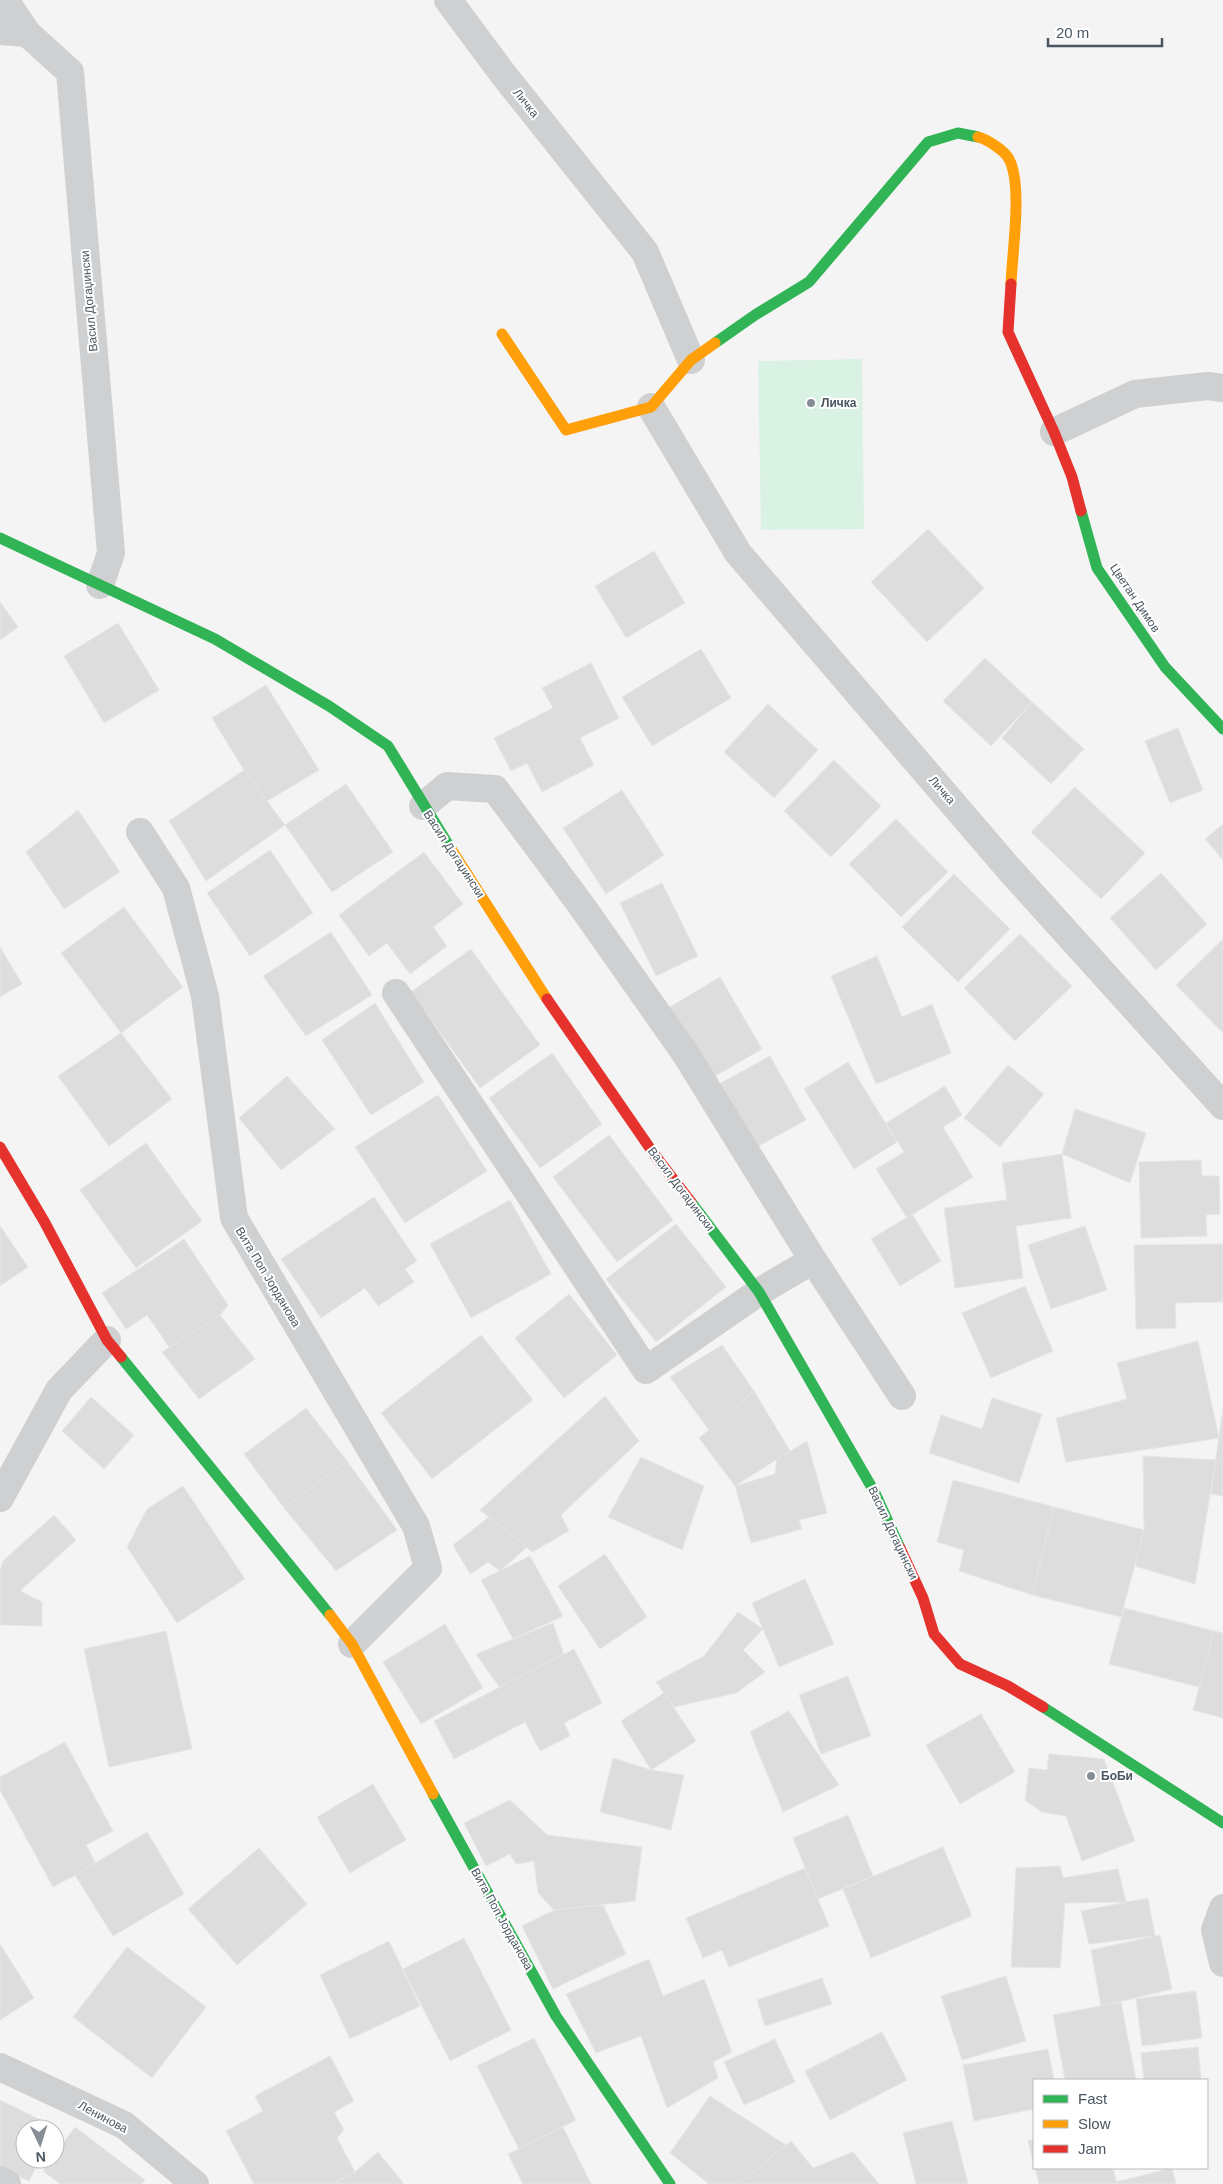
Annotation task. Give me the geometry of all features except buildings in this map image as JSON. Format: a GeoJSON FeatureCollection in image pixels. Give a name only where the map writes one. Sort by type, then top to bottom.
{"type":"FeatureCollection","features":[{"type":"Feature","properties":{"kind":"street","name":"Васил Догаџински"},"geometry":{"type":"LineString","coordinates":[[5,0],[27,33],[70,72],[111,553],[100,585]]}},
{"type":"Feature","properties":{"kind":"street","name":"Личка"},"geometry":{"type":"LineString","coordinates":[[448,0],[503,74],[645,252],[691,360]]}},
{"type":"Feature","properties":{"kind":"street"},"geometry":{"type":"LineString","coordinates":[[0,31],[27,33]]}},
{"type":"Feature","properties":{"kind":"street","name":"Цветан Димов"},"geometry":{"type":"LineString","coordinates":[[651,407],[691,360],[754,315],[809,282],[928,142],[958,133],[985,139],[1009,158],[1016,184],[1008,332],[1054,432],[1072,478],[1097,568],[1165,668],[1223,729]]}},
{"type":"Feature","properties":{"kind":"street"},"geometry":{"type":"LineString","coordinates":[[502,334],[566,430],[651,407]]}},
{"type":"Feature","properties":{"kind":"street"},"geometry":{"type":"LineString","coordinates":[[1054,432],[1135,394],[1208,386],[1223,388]]}},
{"type":"Feature","properties":{"kind":"street","name":"Личка"},"geometry":{"type":"LineString","coordinates":[[651,407],[738,554],[1009,868],[1223,1106]]}},
{"type":"Feature","properties":{"kind":"street","name":"Васил Догаџински"},"geometry":{"type":"LineString","coordinates":[[0,538],[215,639],[336,711],[388,746],[423,806],[545,995],[654,1154],[759,1292],[875,1493],[923,1598],[934,1634],[960,1664],[1008,1686],[1076,1726],[1223,1823]]}},
{"type":"Feature","properties":{"kind":"street"},"geometry":{"type":"LineString","coordinates":[[423,806],[446,786],[495,789],[581,905],[685,1054],[902,1396]]}},
{"type":"Feature","properties":{"kind":"street","name":"Вита Поп Јорданова"},"geometry":{"type":"LineString","coordinates":[[140,832],[176,888],[205,996],[234,1218],[416,1526],[428,1568],[352,1644]]}},
{"type":"Feature","properties":{"kind":"street"},"geometry":{"type":"LineString","coordinates":[[396,993],[646,1370],[759,1292],[814,1260]]}},
{"type":"Feature","properties":{"kind":"street","name":"Вита Поп Јорданова"},"geometry":{"type":"LineString","coordinates":[[0,1147],[44,1221],[107,1340],[322,1604],[352,1644],[462,1848],[556,2016],[670,2184]]}},
{"type":"Feature","properties":{"kind":"street"},"geometry":{"type":"LineString","coordinates":[[0,1498],[59,1390],[107,1340]]}},
{"type":"Feature","properties":{"kind":"street"},"geometry":{"type":"LineString","coordinates":[[1223,1908],[1215,1930],[1223,1963]]}},
{"type":"Feature","properties":{"kind":"street","name":"Ленинова"},"geometry":{"type":"LineString","coordinates":[[0,2067],[124,2125],[195,2184]]}},
{"type":"Feature","properties":{"kind":"street"},"geometry":{"type":"LineString","coordinates":[[0,2180],[7,2184]]}},
{"type":"Feature","properties":{"kind":"green space","name":"Личка"},"geometry":{"type":"Polygon","coordinates":[[[862,359],[864,529],[761,530],[758,361],[862,359]]]}},
{"type":"Feature","properties":{"kind":"traffic: fast"},"geometry":{"type":"LineString","coordinates":[[715,343],[755,315],[809,282],[928,142],[958,133],[978,137]]}},
{"type":"Feature","properties":{"kind":"traffic: fast"},"geometry":{"type":"LineString","coordinates":[[1081,511],[1097,568],[1165,667],[1223,729]]}},
{"type":"Feature","properties":{"kind":"traffic: fast"},"geometry":{"type":"LineString","coordinates":[[0,538],[215,639],[329,706],[388,746],[451,849]]}},
{"type":"Feature","properties":{"kind":"traffic: fast"},"geometry":{"type":"LineString","coordinates":[[691,1202],[759,1292],[875,1493],[900,1548]]}},
{"type":"Feature","properties":{"kind":"traffic: fast"},"geometry":{"type":"LineString","coordinates":[[121,1357],[330,1615]]}},
{"type":"Feature","properties":{"kind":"traffic: fast"},"geometry":{"type":"LineString","coordinates":[[1043,1707],[1223,1823]]}},
{"type":"Feature","properties":{"kind":"traffic: fast"},"geometry":{"type":"LineString","coordinates":[[433,1794],[556,2016],[670,2184]]}},
{"type":"Feature","properties":{"kind":"traffic: slow"},"geometry":{"type":"LineString","coordinates":[[978,137],[1004,152],[1009,159],[1013,171],[1016,220],[1011,284]]}},
{"type":"Feature","properties":{"kind":"traffic: slow"},"geometry":{"type":"LineString","coordinates":[[502,334],[566,430],[651,407],[691,360],[715,343]]}},
{"type":"Feature","properties":{"kind":"traffic: slow"},"geometry":{"type":"LineString","coordinates":[[451,849],[547,999]]}},
{"type":"Feature","properties":{"kind":"traffic: slow"},"geometry":{"type":"LineString","coordinates":[[330,1615],[352,1644],[433,1794]]}},
{"type":"Feature","properties":{"kind":"traffic: jam"},"geometry":{"type":"LineString","coordinates":[[1011,284],[1008,332],[1054,432],[1072,477],[1081,511]]}},
{"type":"Feature","properties":{"kind":"traffic: jam"},"geometry":{"type":"LineString","coordinates":[[547,999],[654,1154],[691,1202]]}},
{"type":"Feature","properties":{"kind":"traffic: jam"},"geometry":{"type":"LineString","coordinates":[[0,1147],[44,1221],[107,1340],[121,1357]]}},
{"type":"Feature","properties":{"kind":"traffic: jam"},"geometry":{"type":"LineString","coordinates":[[900,1548],[923,1598],[934,1634],[960,1664],[1008,1686],[1043,1707]]}},
{"type":"Feature","properties":{"kind":"place","name":"Личка"},"geometry":{"type":"Point","coordinates":[811,403]}},
{"type":"Feature","properties":{"kind":"place","name":"БоБи"},"geometry":{"type":"Point","coordinates":[1091,1776]}}]}
